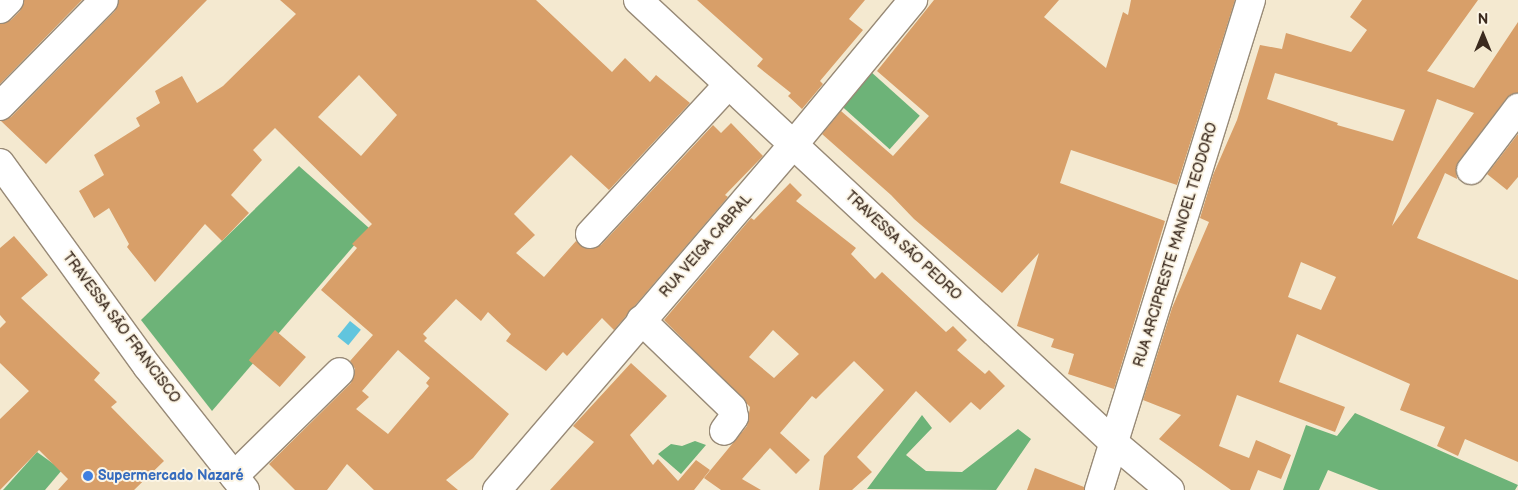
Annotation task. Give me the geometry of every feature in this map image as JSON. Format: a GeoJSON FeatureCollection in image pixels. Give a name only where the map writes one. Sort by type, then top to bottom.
{"type":"FeatureCollection","features":[{"type":"Feature","properties":{"kind":"street"},"geometry":{"type":"LineString","coordinates":[[0,9],[9,0]]}},
{"type":"Feature","properties":{"kind":"street"},"geometry":{"type":"LineString","coordinates":[[0,106],[104,0]]}},
{"type":"Feature","properties":{"kind":"street","name":"TRAVESSA SÃO PEDRO"},"geometry":{"type":"LineString","coordinates":[[638,0],[1114,443],[1170,490]]}},
{"type":"Feature","properties":{"kind":"street","name":"RUA VEIGA CABRAL"},"geometry":{"type":"LineString","coordinates":[[497,490],[794,144],[913,0]]}},
{"type":"Feature","properties":{"kind":"street","name":"RUA ARCIPRESTE MANOEL TEODORO"},"geometry":{"type":"LineString","coordinates":[[1099,490],[1251,0]]}},
{"type":"Feature","properties":{"kind":"street"},"geometry":{"type":"LineString","coordinates":[[590,234],[728,85]]}},
{"type":"Feature","properties":{"kind":"street"},"geometry":{"type":"LineString","coordinates":[[1471,170],[1518,108]]}},
{"type":"Feature","properties":{"kind":"street","name":"TRAVESSA SÃO FRANCISCO"},"geometry":{"type":"LineString","coordinates":[[0,163],[147,366],[240,483]]}},
{"type":"Feature","properties":{"kind":"street"},"geometry":{"type":"LineString","coordinates":[[641,320],[732,408],[734,417],[724,431]]}},
{"type":"Feature","properties":{"kind":"street"},"geometry":{"type":"LineString","coordinates":[[240,483],[340,372]]}},
{"type":"Feature","properties":{"kind":"green space"},"geometry":{"type":"Polygon","coordinates":[[[870,71],[920,116],[890,149],[840,104],[870,71]]]}},
{"type":"Feature","properties":{"kind":"green space"},"geometry":{"type":"Polygon","coordinates":[[[299,166],[369,228],[212,411],[141,320],[299,166]]]}},
{"type":"Feature","properties":{"kind":"green space"},"geometry":{"type":"Polygon","coordinates":[[[1355,413],[1518,485],[1515,490],[1379,490],[1328,470],[1319,490],[1283,490],[1306,425],[1337,436],[1355,413]]]}},
{"type":"Feature","properties":{"kind":"green space"},"geometry":{"type":"Polygon","coordinates":[[[922,415],[932,428],[906,455],[926,471],[962,472],[1018,429],[1031,439],[996,490],[867,489],[922,415]]]}},
{"type":"Feature","properties":{"kind":"green space"},"geometry":{"type":"Polygon","coordinates":[[[695,441],[706,445],[681,474],[658,454],[671,444],[682,446],[695,441]]]}},
{"type":"Feature","properties":{"kind":"green space"},"geometry":{"type":"Polygon","coordinates":[[[37,452],[62,470],[45,490],[3,490],[37,452]]]}},
{"type":"Feature","properties":{"kind":"water"},"geometry":{"type":"Polygon","coordinates":[[[350,321],[361,330],[348,345],[337,337],[350,321]]]}},
{"type":"Feature","properties":{"kind":"building"},"geometry":{"type":"Polygon","coordinates":[[[24,0],[82,0],[0,84],[0,24],[11,20],[20,11],[24,0]]]}},
{"type":"Feature","properties":{"kind":"building"},"geometry":{"type":"Polygon","coordinates":[[[119,0],[207,0],[46,164],[1,121],[11,117],[115,11],[119,0]]]}},
{"type":"Feature","properties":{"kind":"building"},"geometry":{"type":"Polygon","coordinates":[[[280,0],[536,0],[612,72],[625,58],[650,82],[656,75],[690,103],[609,190],[571,155],[514,214],[535,235],[516,253],[544,277],[576,241],[587,249],[601,245],[713,125],[721,133],[731,123],[763,156],[725,195],[728,197],[614,330],[602,318],[567,356],[563,352],[546,371],[506,341],[511,334],[488,312],[481,321],[456,299],[423,334],[427,338],[424,341],[509,414],[473,458],[446,480],[458,490],[374,490],[347,464],[327,490],[295,490],[269,464],[351,383],[355,369],[350,361],[373,335],[321,290],[357,248],[352,244],[372,224],[275,128],[253,150],[262,160],[231,195],[249,213],[222,241],[205,224],[155,282],[127,247],[129,244],[109,208],[94,218],[79,191],[104,175],[94,155],[140,126],[136,118],[160,103],[155,91],[182,76],[197,103],[223,86],[296,14],[280,0]],[[359,75],[318,117],[361,156],[397,115],[359,75]],[[398,350],[362,391],[369,397],[356,409],[388,434],[429,386],[426,383],[430,378],[398,350]]]}},
{"type":"Feature","properties":{"kind":"building"},"geometry":{"type":"Polygon","coordinates":[[[697,0],[865,0],[849,19],[863,30],[820,81],[823,84],[802,109],[788,96],[791,93],[757,66],[763,59],[697,0]]]}},
{"type":"Feature","properties":{"kind":"building"},"geometry":{"type":"Polygon","coordinates":[[[934,0],[1059,0],[1044,17],[1106,68],[1123,12],[1128,15],[1131,0],[1235,0],[1177,185],[1071,150],[1060,183],[1165,221],[1114,389],[1068,374],[1074,354],[1051,347],[1054,339],[1017,326],[1039,253],[1002,293],[914,219],[891,195],[822,134],[841,111],[893,156],[929,116],[877,71],[934,0]]]}},
{"type":"Feature","properties":{"kind":"building"},"geometry":{"type":"Polygon","coordinates":[[[1362,0],[1478,0],[1427,71],[1474,88],[1518,22],[1518,93],[1506,99],[1459,161],[1456,169],[1457,179],[1445,173],[1417,238],[1518,280],[1518,462],[1465,439],[1458,456],[1437,446],[1445,427],[1400,410],[1410,384],[1297,334],[1279,382],[1345,407],[1335,432],[1237,395],[1219,446],[1249,458],[1256,440],[1291,455],[1281,479],[1258,470],[1250,490],[1231,490],[1159,439],[1181,415],[1143,400],[1172,308],[1209,222],[1200,218],[1213,175],[1237,120],[1260,45],[1282,49],[1286,33],[1351,52],[1367,30],[1350,17],[1362,0]],[[1275,73],[1267,99],[1338,123],[1337,125],[1393,141],[1405,110],[1275,73]],[[1437,99],[1392,226],[1474,113],[1437,99]],[[1301,262],[1288,297],[1321,310],[1336,277],[1301,262]]]}},
{"type":"Feature","properties":{"kind":"building"},"geometry":{"type":"Polygon","coordinates":[[[1518,134],[1518,177],[1507,190],[1487,174],[1518,134]]]}},
{"type":"Feature","properties":{"kind":"building"},"geometry":{"type":"Polygon","coordinates":[[[790,183],[802,195],[796,201],[856,248],[851,254],[875,279],[882,272],[946,332],[953,326],[967,340],[957,350],[985,374],[989,370],[1005,386],[980,410],[971,402],[950,423],[916,391],[857,457],[872,472],[852,490],[819,490],[824,456],[884,390],[854,361],[816,399],[812,396],[780,433],[810,460],[796,474],[770,448],[742,479],[761,490],[721,490],[704,478],[747,426],[750,407],[664,320],[751,218],[754,220],[790,183]],[[773,330],[749,357],[774,378],[799,354],[773,330]]]}},
{"type":"Feature","properties":{"kind":"building"},"geometry":{"type":"Polygon","coordinates":[[[14,236],[48,275],[21,298],[100,373],[94,380],[117,402],[111,407],[164,461],[134,490],[58,490],[68,479],[39,450],[0,490],[0,419],[29,391],[0,363],[0,328],[6,322],[0,315],[0,248],[14,236]]]}},
{"type":"Feature","properties":{"kind":"building"},"geometry":{"type":"Polygon","coordinates":[[[275,330],[306,357],[280,387],[249,360],[275,330]]]}},
{"type":"Feature","properties":{"kind":"building"},"geometry":{"type":"Polygon","coordinates":[[[631,363],[667,396],[630,435],[653,465],[658,459],[678,481],[696,460],[710,470],[694,490],[550,490],[594,442],[573,426],[631,363]]]}},
{"type":"Feature","properties":{"kind":"building"},"geometry":{"type":"Polygon","coordinates":[[[1035,468],[1084,487],[1084,490],[1027,490],[1035,468]]]}},
{"type":"Feature","properties":{"kind":"place","name":"Supermercado Nazaré"},"geometry":{"type":"Point","coordinates":[88,476]}}]}
